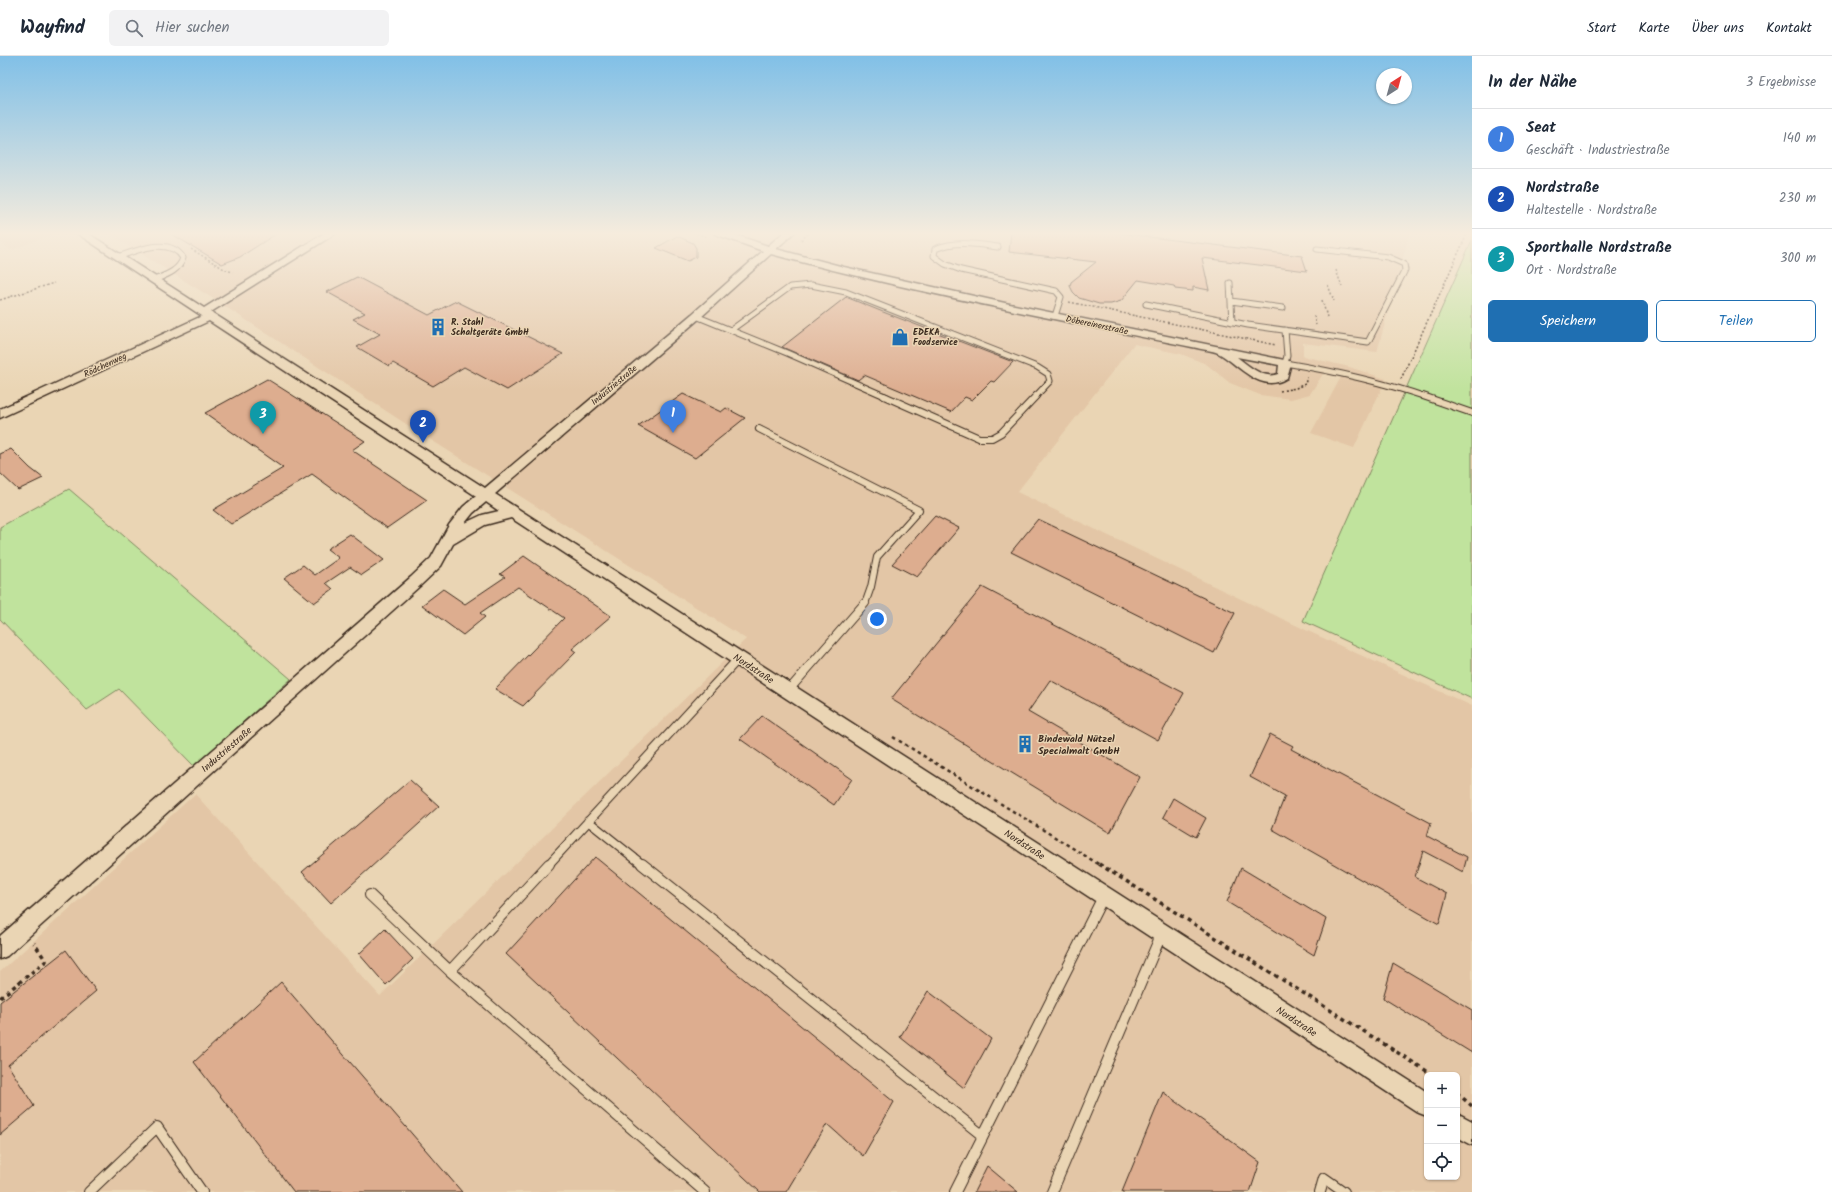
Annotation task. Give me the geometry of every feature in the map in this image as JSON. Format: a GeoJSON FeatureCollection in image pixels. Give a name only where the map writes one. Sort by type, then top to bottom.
{"type":"FeatureCollection","features":[{"type":"Feature","properties":{"kind":"street","name":"Nordstraße"},"geometry":{"type":"LineString","coordinates":[[161,285],[1424,1103]]}},
{"type":"Feature","properties":{"kind":"street","name":"Rödchenweg"},"geometry":{"type":"LineString","coordinates":[[0,414],[206,315],[252,285]]}},
{"type":"Feature","properties":{"kind":"street","name":"Industriestraße"},"geometry":{"type":"LineString","coordinates":[[0,949],[416,581],[436,562],[454,528],[468,510],[696,316],[730,285]]}},
{"type":"Feature","properties":{"kind":"street","name":"Döbereinerstraße"},"geometry":{"type":"LineString","coordinates":[[912,285],[1285,363],[1283,376],[1278,379],[1269,379],[1255,375],[1221,350]]}},
{"type":"Feature","properties":{"kind":"street","name":"Industriestraße"},"geometry":{"type":"LineString","coordinates":[[446,545],[469,526],[489,516],[512,513]]}},
{"type":"Feature","properties":{"kind":"street"},"geometry":{"type":"LineString","coordinates":[[1460,1126],[1472,1134]]}},
{"type":"Feature","properties":{"kind":"lane"},"geometry":{"type":"LineString","coordinates":[[731,330],[790,287],[797,285]]}},
{"type":"Feature","properties":{"kind":"lane"},"geometry":{"type":"LineString","coordinates":[[696,316],[787,353],[979,438],[992,438],[1001,433],[1050,381],[1048,374],[1037,367],[846,292],[810,285]]}},
{"type":"Feature","properties":{"kind":"lane"},"geometry":{"type":"LineString","coordinates":[[1029,285],[1056,291],[1061,297],[1055,316]]}},
{"type":"Feature","properties":{"kind":"lane"},"geometry":{"type":"LineString","coordinates":[[1230,285],[1232,322]]}},
{"type":"Feature","properties":{"kind":"lane"},"geometry":{"type":"LineString","coordinates":[[1146,304],[1232,322],[1368,342],[1397,285]]}},
{"type":"Feature","properties":{"kind":"lane"},"geometry":{"type":"LineString","coordinates":[[1231,300],[1283,308]]}},
{"type":"Feature","properties":{"kind":"lane"},"geometry":{"type":"LineString","coordinates":[[1285,330],[1285,363],[1342,373],[1396,387],[1472,413]]}},
{"type":"Feature","properties":{"kind":"lane"},"geometry":{"type":"LineString","coordinates":[[759,429],[919,510],[877,557],[871,587],[864,606],[788,691]]}},
{"type":"Feature","properties":{"kind":"lane"},"geometry":{"type":"LineString","coordinates":[[450,971],[739,658]]}},
{"type":"Feature","properties":{"kind":"lane"},"geometry":{"type":"LineString","coordinates":[[588,821],[982,1135]]}},
{"type":"Feature","properties":{"kind":"lane"},"geometry":{"type":"LineString","coordinates":[[370,895],[450,971],[705,1192]]}},
{"type":"Feature","properties":{"kind":"lane"},"geometry":{"type":"LineString","coordinates":[[955,1192],[982,1135],[1104,895]]}},
{"type":"Feature","properties":{"kind":"lane"},"geometry":{"type":"LineString","coordinates":[[1052,1192],[1162,933]]}},
{"type":"Feature","properties":{"kind":"lane"},"geometry":{"type":"LineString","coordinates":[[89,1192],[157,1127],[202,1192]]}},
{"type":"Feature","properties":{"kind":"lane"},"geometry":{"type":"LineString","coordinates":[[1320,1192],[1324,1178],[1344,1192]]}},
{"type":"Feature","properties":{"kind":"path"},"geometry":{"type":"LineString","coordinates":[[0,300],[48,285]]}},
{"type":"Feature","properties":{"kind":"path"},"geometry":{"type":"LineString","coordinates":[[1328,285],[1334,301]]}},
{"type":"Feature","properties":{"kind":"path"},"geometry":{"type":"LineString","coordinates":[[1396,387],[1443,285]]}},
{"type":"Feature","properties":{"kind":"path"},"geometry":{"type":"LineString","coordinates":[[1060,300],[1286,347]]}},
{"type":"Feature","properties":{"kind":"path"},"geometry":{"type":"LineString","coordinates":[[1322,300],[1327,317]]}},
{"type":"Feature","properties":{"kind":"path"},"geometry":{"type":"LineString","coordinates":[[888,734],[1143,891],[1428,1072]]}},
{"type":"Feature","properties":{"kind":"path"},"geometry":{"type":"LineString","coordinates":[[0,998],[46,960],[34,942],[22,929]]}},
{"type":"Feature","properties":{"kind":"path"},"geometry":{"type":"LineString","coordinates":[[1460,1096],[1472,1106]]}},
{"type":"Feature","properties":{"kind":"shaded area"},"geometry":{"type":"Polygon","coordinates":[[[191,285],[1395,285],[1377,352],[1303,343],[1303,356],[1349,367],[1386,379],[1354,448],[1311,433],[1341,377],[1323,374],[1310,394],[1291,399],[1260,395],[1230,383],[1206,364],[1181,354],[1134,344],[1017,492],[1310,632],[1472,706],[1472,1192],[0,1192],[0,972],[195,794],[380,996],[746,639],[417,431],[191,285]]]}},
{"type":"Feature","properties":{"kind":"green space"},"geometry":{"type":"Polygon","coordinates":[[[1452,285],[1472,285],[1472,699],[1303,621],[1452,285]]]}},
{"type":"Feature","properties":{"kind":"green space"},"geometry":{"type":"Polygon","coordinates":[[[69,489],[291,679],[194,766],[119,689],[87,710],[0,619],[0,527],[69,489]]]}},
{"type":"Feature","properties":{"kind":"building","name":"R. Stahl Schaltgeräte GmbH"},"geometry":{"type":"Polygon","coordinates":[[[341,285],[372,285],[429,315],[456,301],[563,354],[507,390],[464,367],[433,386],[393,363],[389,366],[357,347],[380,334],[353,319],[365,313],[327,292],[341,285]]]}},
{"type":"Feature","properties":{"kind":"building"},"geometry":{"type":"Polygon","coordinates":[[[1134,285],[1121,301],[1111,304],[1099,304],[1079,298],[1070,286],[1134,285]]]}},
{"type":"Feature","properties":{"kind":"building"},"geometry":{"type":"Polygon","coordinates":[[[1168,285],[1208,285],[1209,290],[1193,287],[1193,291],[1175,289],[1174,286],[1168,285]]]}},
{"type":"Feature","properties":{"kind":"building","name":"EDEKA Foodservice"},"geometry":{"type":"Polygon","coordinates":[[[846,297],[1013,362],[994,382],[991,381],[972,400],[965,397],[951,412],[864,375],[858,380],[782,347],[846,297]]]}},
{"type":"Feature","properties":{"kind":"building"},"geometry":{"type":"Polygon","coordinates":[[[267,379],[365,441],[352,450],[427,500],[387,528],[312,474],[231,524],[213,510],[283,468],[205,413],[267,379]]]}},
{"type":"Feature","properties":{"kind":"building"},"geometry":{"type":"Polygon","coordinates":[[[683,394],[721,412],[726,408],[745,418],[695,458],[638,426],[683,394]]]}},
{"type":"Feature","properties":{"kind":"building"},"geometry":{"type":"Polygon","coordinates":[[[11,449],[30,468],[43,478],[18,490],[0,473],[0,454],[11,449]]]}},
{"type":"Feature","properties":{"kind":"building"},"geometry":{"type":"Polygon","coordinates":[[[935,516],[959,528],[917,577],[892,564],[935,516]]]}},
{"type":"Feature","properties":{"kind":"building"},"geometry":{"type":"Polygon","coordinates":[[[1038,519],[1235,613],[1214,653],[1011,552],[1038,519]]]}},
{"type":"Feature","properties":{"kind":"building"},"geometry":{"type":"Polygon","coordinates":[[[350,534],[384,560],[362,575],[350,567],[326,583],[333,589],[314,603],[284,578],[303,565],[315,575],[339,558],[327,549],[350,534]]]}},
{"type":"Feature","properties":{"kind":"building"},"geometry":{"type":"Polygon","coordinates":[[[524,556],[611,616],[572,649],[576,652],[523,706],[495,689],[564,618],[518,587],[480,613],[485,617],[463,635],[422,605],[443,589],[465,604],[505,577],[500,574],[524,556]]]}},
{"type":"Feature","properties":{"kind":"building"},"geometry":{"type":"Polygon","coordinates":[[[982,587],[1184,693],[1158,740],[1050,680],[1028,712],[1140,777],[1110,833],[891,699],[982,587]]]}},
{"type":"Feature","properties":{"kind":"building"},"geometry":{"type":"Polygon","coordinates":[[[762,716],[852,779],[834,805],[740,739],[762,716]]]}},
{"type":"Feature","properties":{"kind":"building"},"geometry":{"type":"Polygon","coordinates":[[[1270,734],[1293,746],[1291,749],[1431,823],[1427,836],[1467,857],[1463,872],[1423,851],[1415,877],[1447,894],[1439,924],[1272,829],[1285,796],[1250,777],[1270,734]]]}},
{"type":"Feature","properties":{"kind":"building"},"geometry":{"type":"Polygon","coordinates":[[[410,780],[439,806],[331,903],[302,872],[410,780]]]}},
{"type":"Feature","properties":{"kind":"building"},"geometry":{"type":"Polygon","coordinates":[[[1173,798],[1206,818],[1196,837],[1163,817],[1173,798]]]}},
{"type":"Feature","properties":{"kind":"building"},"geometry":{"type":"Polygon","coordinates":[[[595,857],[894,1102],[863,1156],[827,1124],[786,1192],[760,1192],[506,954],[595,857]]]}},
{"type":"Feature","properties":{"kind":"building"},"geometry":{"type":"Polygon","coordinates":[[[1241,868],[1326,919],[1314,955],[1227,902],[1241,868]]]}},
{"type":"Feature","properties":{"kind":"building"},"geometry":{"type":"Polygon","coordinates":[[[385,929],[413,959],[386,985],[359,954],[385,929]]]}},
{"type":"Feature","properties":{"kind":"building"},"geometry":{"type":"Polygon","coordinates":[[[66,950],[96,991],[8,1065],[34,1106],[0,1135],[0,1002],[66,950]]]}},
{"type":"Feature","properties":{"kind":"building"},"geometry":{"type":"Polygon","coordinates":[[[1393,963],[1472,1010],[1472,1053],[1383,998],[1393,963]]]}},
{"type":"Feature","properties":{"kind":"building"},"geometry":{"type":"Polygon","coordinates":[[[281,982],[462,1192],[294,1192],[194,1062],[281,982]]]}},
{"type":"Feature","properties":{"kind":"building"},"geometry":{"type":"Polygon","coordinates":[[[928,991],[991,1039],[964,1088],[900,1037],[928,991]]]}},
{"type":"Feature","properties":{"kind":"building"},"geometry":{"type":"Polygon","coordinates":[[[1163,1092],[1260,1162],[1250,1192],[1122,1192],[1163,1092]]]}},
{"type":"Feature","properties":{"kind":"building"},"geometry":{"type":"Polygon","coordinates":[[[987,1166],[1018,1192],[974,1192],[987,1166]]]}},
{"type":"Feature","properties":{"kind":"place","name":"R. Stahl Schaltgeräte GmbH"},"geometry":{"type":"Point","coordinates":[438,327]}},
{"type":"Feature","properties":{"kind":"place","name":"EDEKA Foodservice"},"geometry":{"type":"Point","coordinates":[900,337]}},
{"type":"Feature","properties":{"kind":"place","name":"Seat"},"geometry":{"type":"Point","coordinates":[673,433]}},
{"type":"Feature","properties":{"kind":"place","name":"Sporthalle Nordstraße"},"geometry":{"type":"Point","coordinates":[263,434]}},
{"type":"Feature","properties":{"kind":"place","name":"Nordstraße"},"geometry":{"type":"Point","coordinates":[423,443]}},
{"type":"Feature","properties":{"kind":"place","name":"Bindewald Nützel Specialmalt GmbH"},"geometry":{"type":"Point","coordinates":[1025,744]}}]}
